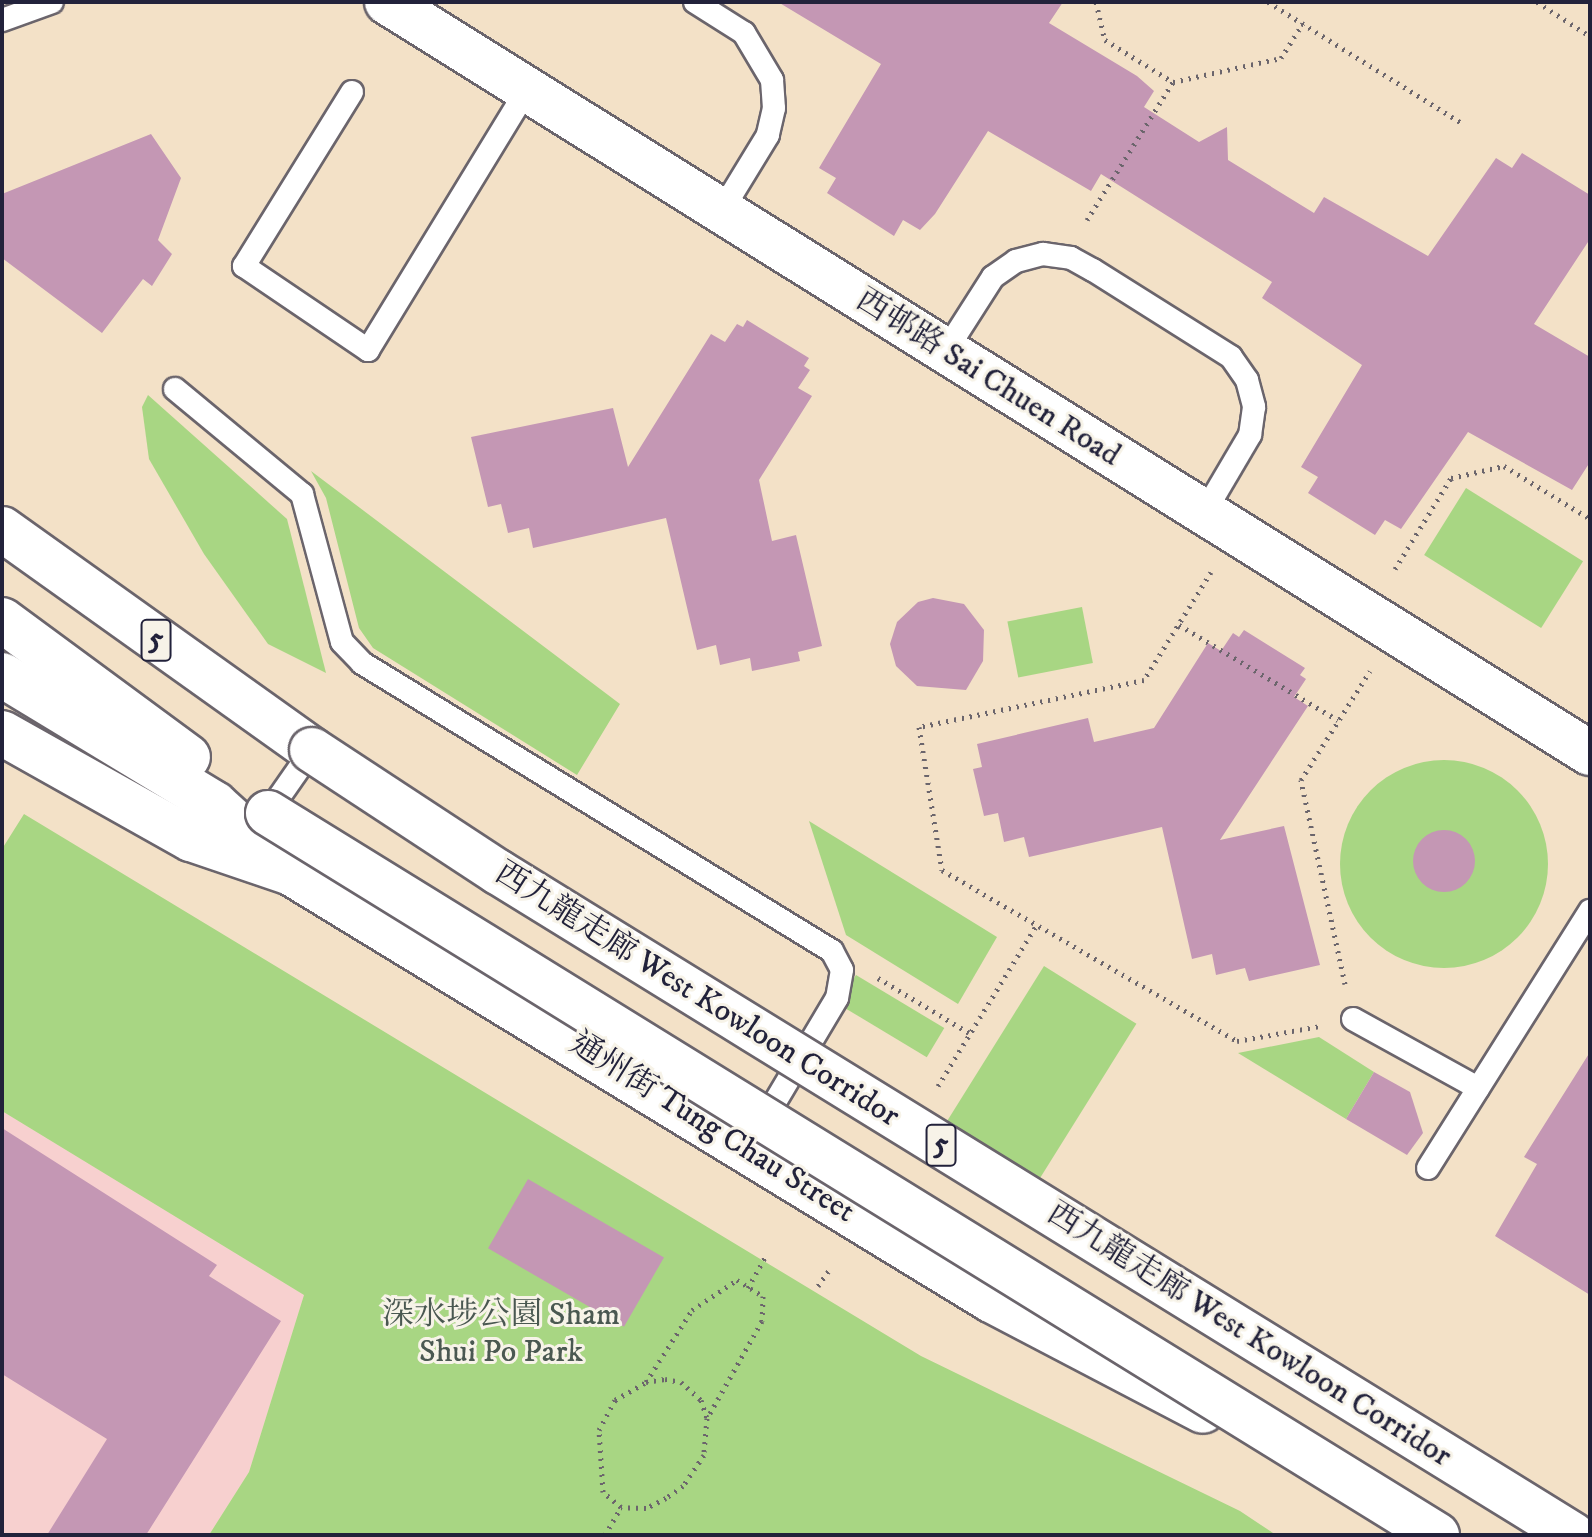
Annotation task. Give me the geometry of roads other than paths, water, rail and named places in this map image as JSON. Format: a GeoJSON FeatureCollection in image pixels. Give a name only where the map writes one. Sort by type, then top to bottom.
{"type":"FeatureCollection","features":[{"type":"Feature","properties":{"kind":"main road","name":"西邨路 Sai Chuen Road"},"geometry":{"type":"LineString","coordinates":[[387,2],[1590,753]]}},
{"type":"Feature","properties":{"kind":"main road","name":"西九龍走廊 West Kowloon Corridor"},"geometry":{"type":"LineString","coordinates":[[2,529],[313,752],[498,872],[1573,1535]]}},
{"type":"Feature","properties":{"kind":"main road","name":"5"},"geometry":{"type":"LineString","coordinates":[[2,620],[271,815],[1437,1535]]}},
{"type":"Feature","properties":{"kind":"main road"},"geometry":{"type":"LineString","coordinates":[[2,675],[215,804],[291,873]]}},
{"type":"Feature","properties":{"kind":"main road","name":"通州街 Tung Chau Street"},"geometry":{"type":"LineString","coordinates":[[2,733],[191,839],[291,873],[991,1300],[1275,1447],[1417,1535]]}},
{"type":"Feature","properties":{"kind":"lane"},"geometry":{"type":"LineString","coordinates":[[2,20],[52,2]]}},
{"type":"Feature","properties":{"kind":"lane"},"geometry":{"type":"LineString","coordinates":[[695,2],[744,33],[772,80],[774,108],[768,135],[721,212]]}},
{"type":"Feature","properties":{"kind":"lane"},"geometry":{"type":"LineString","coordinates":[[352,92],[244,266],[368,350],[526,91]]}},
{"type":"Feature","properties":{"kind":"lane"},"geometry":{"type":"LineString","coordinates":[[945,352],[993,277],[1016,261],[1043,254],[1071,258],[1119,286],[1231,357],[1247,380],[1254,407],[1250,435],[1204,513]]}},
{"type":"Feature","properties":{"kind":"lane"},"geometry":{"type":"LineString","coordinates":[[175,389],[284,473],[302,494],[342,642],[362,663],[832,951],[842,970],[837,998],[746,1150]]}},
{"type":"Feature","properties":{"kind":"lane"},"geometry":{"type":"LineString","coordinates":[[271,815],[313,752]]}},
{"type":"Feature","properties":{"kind":"lane"},"geometry":{"type":"LineString","coordinates":[[1428,1168],[1590,911]]}},
{"type":"Feature","properties":{"kind":"lane"},"geometry":{"type":"LineString","coordinates":[[1353,1019],[1478,1088]]}},
{"type":"Feature","properties":{"kind":"park label","name":"深水埗公園 Sham Shui Po Park"},"geometry":{"type":"Point","coordinates":[501,1334]}}]}
